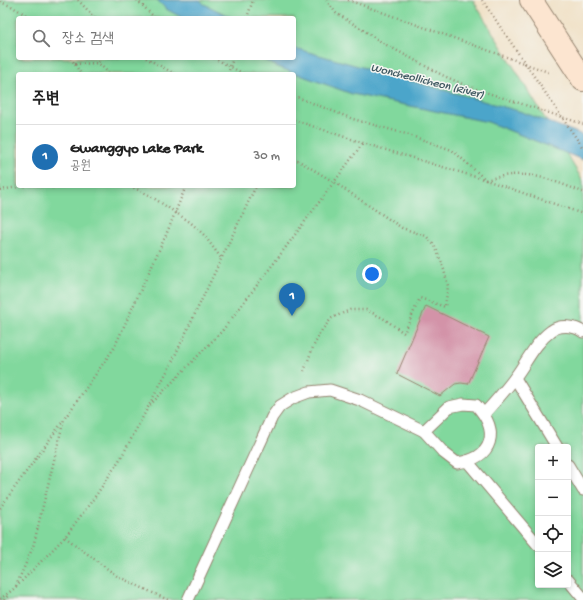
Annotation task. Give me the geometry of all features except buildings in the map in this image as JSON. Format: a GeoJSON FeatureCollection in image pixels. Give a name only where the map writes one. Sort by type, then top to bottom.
{"type":"FeatureCollection","features":[{"type":"Feature","properties":{"kind":"main road"},"geometry":{"type":"LineString","coordinates":[[531,0],[583,80]]}},
{"type":"Feature","properties":{"kind":"lane"},"geometry":{"type":"LineString","coordinates":[[484,414],[515,378],[538,344],[552,330],[565,326],[578,328],[583,332]]}},
{"type":"Feature","properties":{"kind":"lane"},"geometry":{"type":"LineString","coordinates":[[515,378],[555,444]]}},
{"type":"Feature","properties":{"kind":"lane"},"geometry":{"type":"LineString","coordinates":[[188,600],[272,418],[280,406],[293,398],[309,392],[330,390],[360,400],[424,431],[444,453],[457,463],[467,462],[483,454],[490,442],[489,426],[484,414],[476,405],[463,404],[449,407],[424,431]]}},
{"type":"Feature","properties":{"kind":"lane"},"geometry":{"type":"LineString","coordinates":[[467,462],[535,541]]}},
{"type":"Feature","properties":{"kind":"lane"},"geometry":{"type":"LineString","coordinates":[[571,470],[583,490]]}},
{"type":"Feature","properties":{"kind":"lane"},"geometry":{"type":"LineString","coordinates":[[571,584],[583,598]]}},
{"type":"Feature","properties":{"kind":"path"},"geometry":{"type":"LineString","coordinates":[[78,0],[93,16]]}},
{"type":"Feature","properties":{"kind":"path"},"geometry":{"type":"LineString","coordinates":[[137,0],[153,16]]}},
{"type":"Feature","properties":{"kind":"path"},"geometry":{"type":"LineString","coordinates":[[247,16],[253,0]]}},
{"type":"Feature","properties":{"kind":"path"},"geometry":{"type":"LineString","coordinates":[[326,0],[336,13],[383,43],[442,75],[481,91],[583,124]]}},
{"type":"Feature","properties":{"kind":"path"},"geometry":{"type":"LineString","coordinates":[[348,0],[554,74]]}},
{"type":"Feature","properties":{"kind":"path"},"geometry":{"type":"LineString","coordinates":[[482,0],[583,148]]}},
{"type":"Feature","properties":{"kind":"path"},"geometry":{"type":"LineString","coordinates":[[0,2],[27,16]]}},
{"type":"Feature","properties":{"kind":"path"},"geometry":{"type":"LineString","coordinates":[[72,60],[80,72]]}},
{"type":"Feature","properties":{"kind":"path"},"geometry":{"type":"LineString","coordinates":[[150,60],[171,72]]}},
{"type":"Feature","properties":{"kind":"path"},"geometry":{"type":"LineString","coordinates":[[218,60],[240,72]]}},
{"type":"Feature","properties":{"kind":"path"},"geometry":{"type":"LineString","coordinates":[[229,72],[232,60]]}},
{"type":"Feature","properties":{"kind":"path"},"geometry":{"type":"LineString","coordinates":[[75,64],[98,63],[108,72]]}},
{"type":"Feature","properties":{"kind":"path"},"geometry":{"type":"LineString","coordinates":[[296,97],[354,119],[406,134],[452,150],[486,180]]}},
{"type":"Feature","properties":{"kind":"path"},"geometry":{"type":"LineString","coordinates":[[296,121],[363,143],[486,180],[583,214]]}},
{"type":"Feature","properties":{"kind":"path"},"geometry":{"type":"LineString","coordinates":[[147,408],[222,331],[277,260],[363,143]]}},
{"type":"Feature","properties":{"kind":"path"},"geometry":{"type":"LineString","coordinates":[[296,159],[376,209],[389,220],[402,228],[426,236],[435,246],[444,266],[448,286],[445,307],[420,298],[404,333],[383,318],[366,310],[350,310],[332,318],[322,330],[313,347],[304,370]]}},
{"type":"Feature","properties":{"kind":"path"},"geometry":{"type":"LineString","coordinates":[[486,180],[503,175],[521,173],[540,176],[583,192]]}},
{"type":"Feature","properties":{"kind":"path"},"geometry":{"type":"LineString","coordinates":[[0,190],[16,187]]}},
{"type":"Feature","properties":{"kind":"path"},"geometry":{"type":"LineString","coordinates":[[134,188],[148,195],[190,222],[204,235],[222,258]]}},
{"type":"Feature","properties":{"kind":"path"},"geometry":{"type":"LineString","coordinates":[[0,508],[114,348],[166,235],[185,188]]}},
{"type":"Feature","properties":{"kind":"path"},"geometry":{"type":"LineString","coordinates":[[4,600],[65,537],[97,494],[122,456],[170,364],[255,188]]}},
{"type":"Feature","properties":{"kind":"path"},"geometry":{"type":"LineString","coordinates":[[0,599],[15,588],[33,547],[64,419]]}},
{"type":"Feature","properties":{"kind":"path"},"geometry":{"type":"LineString","coordinates":[[65,537],[117,576],[168,600]]}},
{"type":"Feature","properties":{"kind":"green space"},"geometry":{"type":"Polygon","coordinates":[[[0,0],[473,0],[583,181],[583,600],[0,600],[0,0]]]}},
{"type":"Feature","properties":{"kind":"water"},"geometry":{"type":"Polygon","coordinates":[[[157,0],[200,0],[204,4],[229,16],[179,16],[166,9],[157,0]]]}},
{"type":"Feature","properties":{"kind":"water"},"geometry":{"type":"Polygon","coordinates":[[[296,49],[522,112],[583,135],[583,160],[488,122],[352,94],[296,74],[296,72],[278,67],[264,60],[296,60],[296,49]]]}},
{"type":"Feature","properties":{"kind":"place","name":"Gwanggyo Lake Park"},"geometry":{"type":"Point","coordinates":[292,316]}},
{"type":"Feature","properties":{"kind":"water label","name":"Woncheollicheon (River)"},"geometry":{"type":"Point","coordinates":[427,82]}}]}
